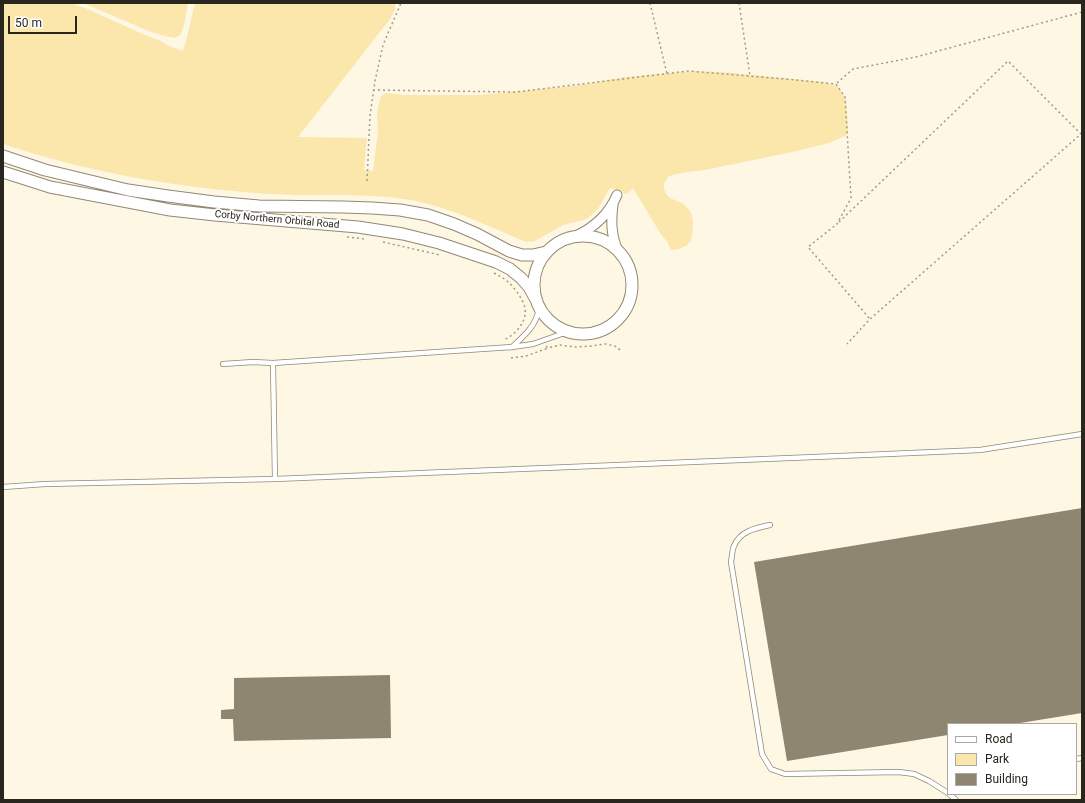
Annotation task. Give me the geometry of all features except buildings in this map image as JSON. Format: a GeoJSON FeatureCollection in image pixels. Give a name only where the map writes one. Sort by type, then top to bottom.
{"type":"FeatureCollection","features":[{"type":"Feature","properties":{"kind":"street","name":"Corby Northern Orbital Road"},"geometry":{"type":"LineString","coordinates":[[3,156],[45,170],[128,190],[168,196],[259,206],[372,208],[407,211],[428,215],[454,224],[509,251],[522,255],[533,255],[546,252]]}},
{"type":"Feature","properties":{"kind":"street","name":"Corby Northern Orbital Road"},"geometry":{"type":"LineString","coordinates":[[3,172],[50,187],[170,210],[358,227],[410,236],[439,243],[496,262],[510,269],[529,287],[537,304]]}},
{"type":"Feature","properties":{"kind":"street"},"geometry":{"type":"LineString","coordinates":[[576,236],[591,236],[605,241],[616,249],[626,260],[631,274],[632,289],[628,304],[620,318],[608,328],[595,333],[580,334],[567,332],[546,319],[537,304],[533,282],[537,266],[546,252],[555,244],[576,236],[595,226],[615,199],[611,220],[612,233],[616,249]]}},
{"type":"Feature","properties":{"kind":"lane"},"geometry":{"type":"LineString","coordinates":[[512,347],[526,335],[531,328],[538,314],[537,304]]}},
{"type":"Feature","properties":{"kind":"lane"},"geometry":{"type":"LineString","coordinates":[[223,364],[253,362],[273,363],[512,347],[533,344],[567,332]]}},
{"type":"Feature","properties":{"kind":"lane"},"geometry":{"type":"LineString","coordinates":[[273,363],[275,479]]}},
{"type":"Feature","properties":{"kind":"lane"},"geometry":{"type":"LineString","coordinates":[[3,487],[45,484],[275,479],[880,455],[980,450],[1082,434]]}},
{"type":"Feature","properties":{"kind":"lane"},"geometry":{"type":"LineString","coordinates":[[770,525],[756,528],[742,534],[734,546],[731,562],[762,754],[771,769],[785,774],[899,772],[914,774],[929,781],[947,793]]}},
{"type":"Feature","properties":{"kind":"path"},"geometry":{"type":"LineString","coordinates":[[367,180],[370,116],[373,90],[383,45],[401,3]]}},
{"type":"Feature","properties":{"kind":"path"},"geometry":{"type":"LineString","coordinates":[[650,3],[667,74]]}},
{"type":"Feature","properties":{"kind":"path"},"geometry":{"type":"LineString","coordinates":[[739,3],[750,76]]}},
{"type":"Feature","properties":{"kind":"path"},"geometry":{"type":"LineString","coordinates":[[373,90],[516,92],[688,71],[836,84],[853,69],[916,57],[1082,12]]}},
{"type":"Feature","properties":{"kind":"path"},"geometry":{"type":"LineString","coordinates":[[847,344],[870,319],[1081,134],[1008,61],[837,224],[808,247],[870,319]]}},
{"type":"Feature","properties":{"kind":"path"},"geometry":{"type":"LineString","coordinates":[[836,84],[845,97],[850,198],[837,224]]}},
{"type":"Feature","properties":{"kind":"path"},"geometry":{"type":"LineString","coordinates":[[346,237],[368,240]]}},
{"type":"Feature","properties":{"kind":"path"},"geometry":{"type":"LineString","coordinates":[[382,242],[440,255]]}},
{"type":"Feature","properties":{"kind":"path"},"geometry":{"type":"LineString","coordinates":[[492,272],[507,281],[518,294],[525,307],[524,321],[512,336],[503,340]]}},
{"type":"Feature","properties":{"kind":"path"},"geometry":{"type":"LineString","coordinates":[[522,324],[531,328]]}},
{"type":"Feature","properties":{"kind":"path"},"geometry":{"type":"LineString","coordinates":[[542,340],[548,348]]}},
{"type":"Feature","properties":{"kind":"path"},"geometry":{"type":"LineString","coordinates":[[511,358],[526,356],[560,345],[576,347],[605,344],[615,346],[620,350]]}},
{"type":"Feature","properties":{"kind":"green space"},"geometry":{"type":"Polygon","coordinates":[[[3,3],[71,3],[183,51],[195,3],[395,3],[395,10],[390,19],[298,137],[367,138],[364,170],[373,171],[378,131],[378,107],[381,96],[386,93],[404,95],[480,95],[574,86],[625,77],[669,73],[698,71],[733,73],[823,82],[838,86],[846,100],[847,135],[829,143],[797,151],[669,176],[664,183],[666,194],[670,198],[684,204],[691,213],[693,222],[691,240],[687,245],[679,249],[671,250],[667,241],[662,236],[633,188],[627,194],[610,188],[598,209],[587,219],[563,225],[535,241],[526,242],[451,211],[406,199],[348,195],[270,194],[202,188],[135,178],[102,171],[3,144],[3,3]]]}},
{"type":"Feature","properties":{"kind":"green space"},"geometry":{"type":"Polygon","coordinates":[[[83,3],[188,3],[181,34],[174,38],[151,32],[83,3]]]}}]}
